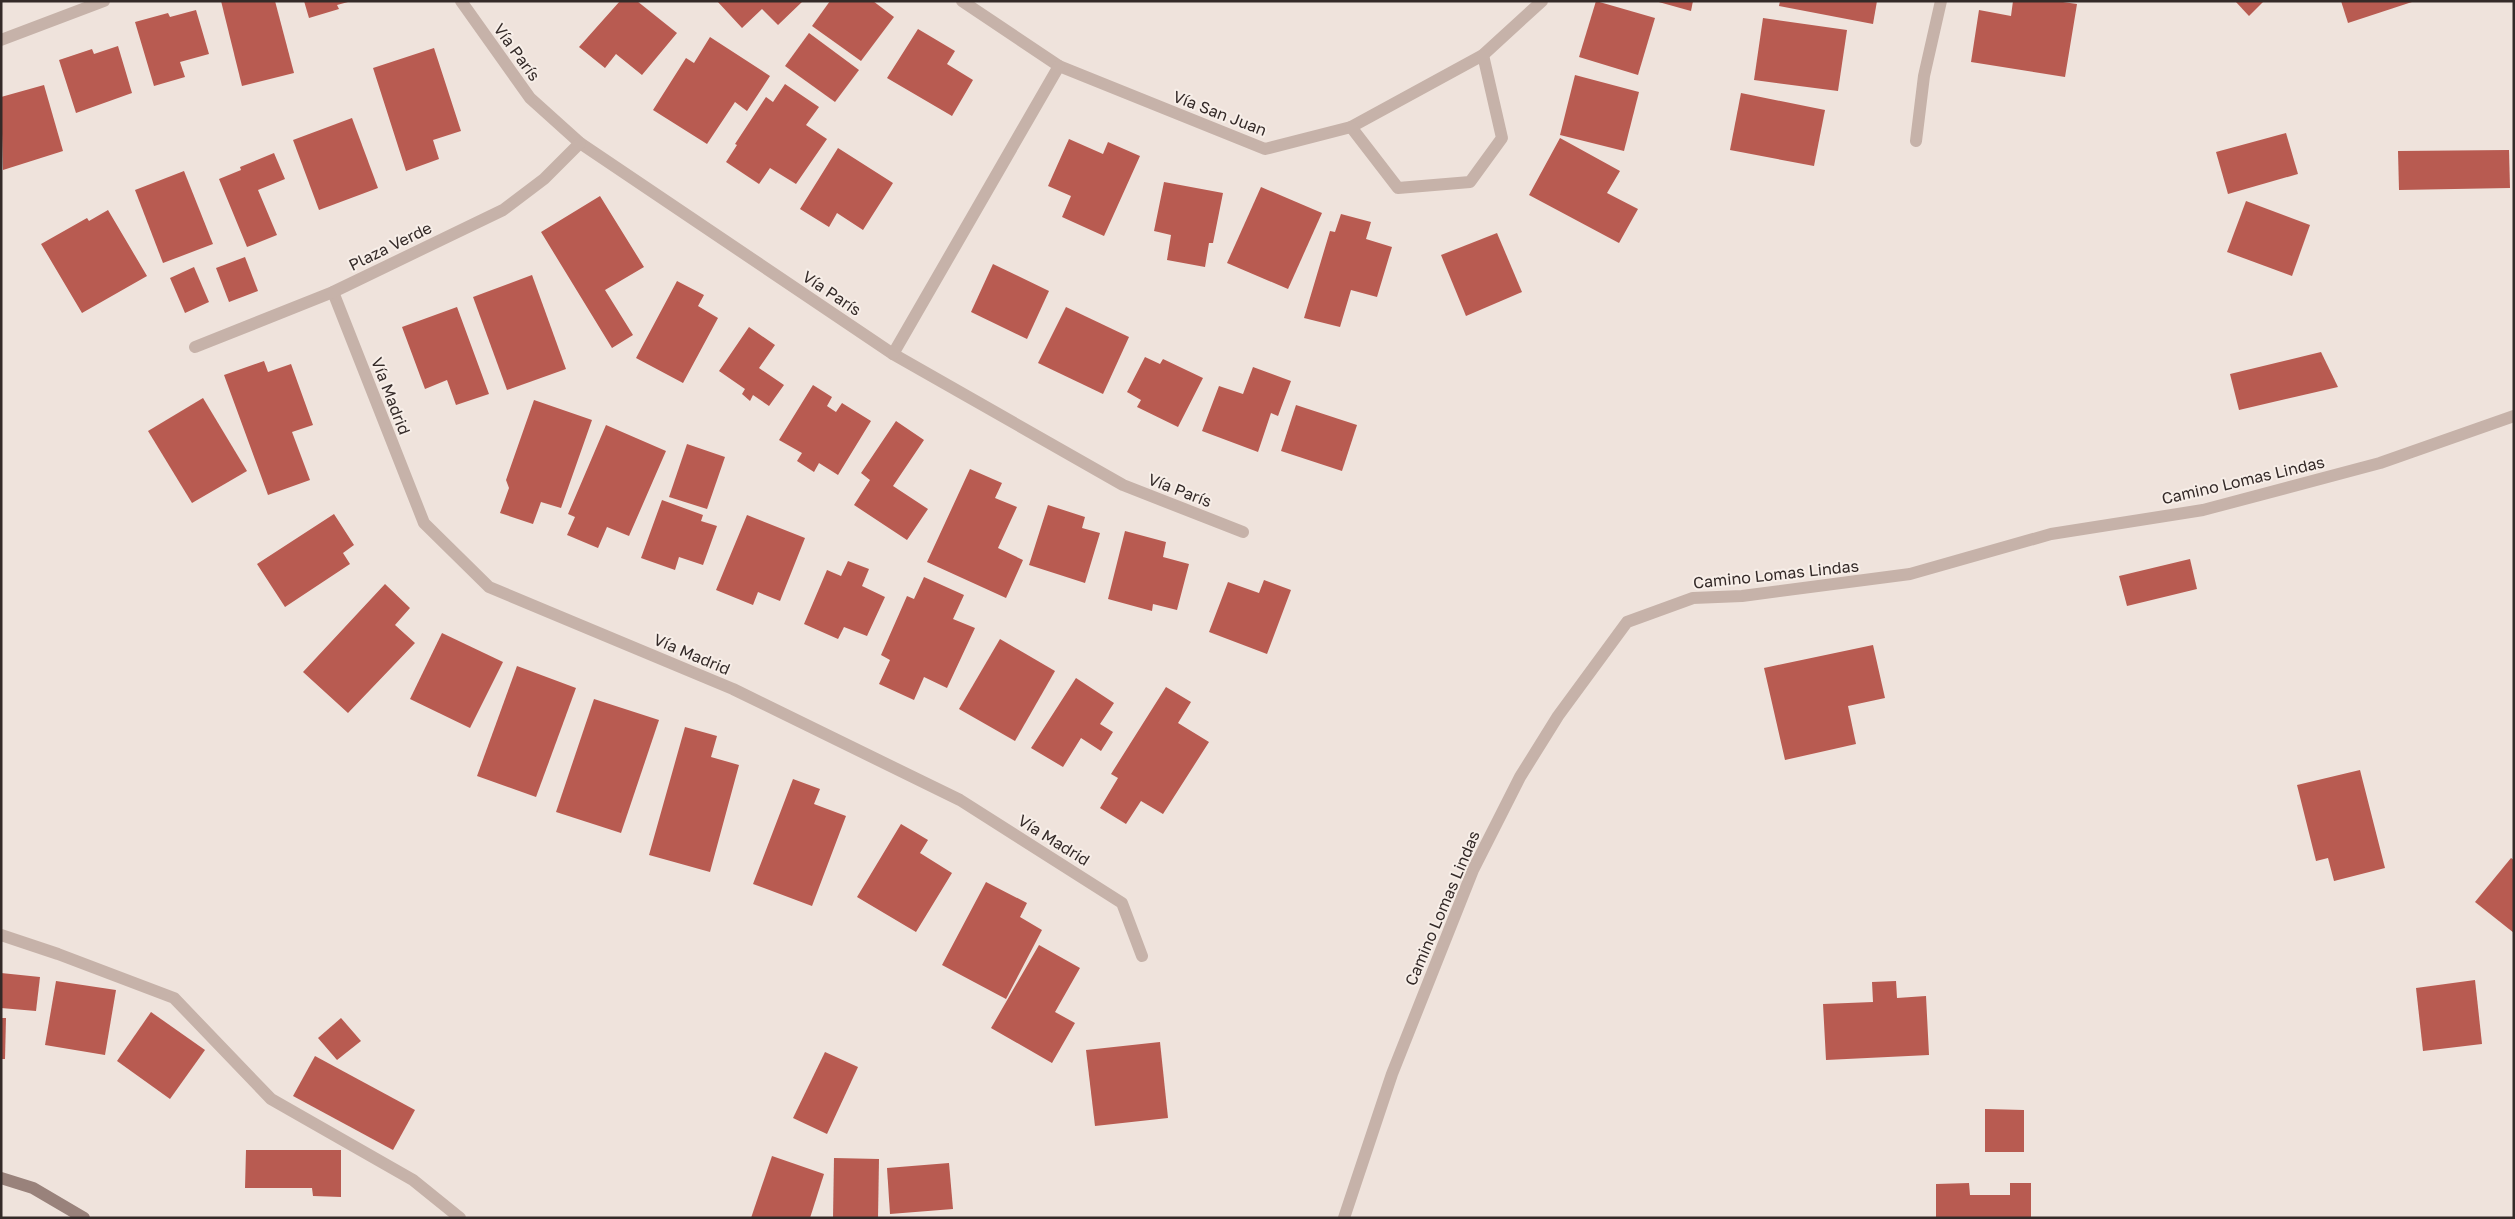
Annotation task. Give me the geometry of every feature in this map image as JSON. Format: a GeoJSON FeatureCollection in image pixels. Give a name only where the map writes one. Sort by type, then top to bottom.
{"type":"FeatureCollection","features":[{"type":"Feature","properties":{"kind":"main road"},"geometry":{"type":"LineString","coordinates":[[1,1178],[33,1188],[84,1218]]}},
{"type":"Feature","properties":{"kind":"street"},"geometry":{"type":"LineString","coordinates":[[1,40],[104,1]]}},
{"type":"Feature","properties":{"kind":"street","name":"Vía París"},"geometry":{"type":"LineString","coordinates":[[460,1],[530,98],[580,143],[893,354],[1123,485],[1243,532]]}},
{"type":"Feature","properties":{"kind":"street","name":"Vía San Juan"},"geometry":{"type":"LineString","coordinates":[[962,1],[1059,66],[1265,149],[1351,127],[1483,55],[1542,1]]}},
{"type":"Feature","properties":{"kind":"street"},"geometry":{"type":"LineString","coordinates":[[1916,141],[1924,76],[1941,1]]}},
{"type":"Feature","properties":{"kind":"street"},"geometry":{"type":"LineString","coordinates":[[1351,127],[1398,188],[1470,182],[1502,138],[1483,55]]}},
{"type":"Feature","properties":{"kind":"street"},"geometry":{"type":"LineString","coordinates":[[893,354],[1059,66]]}},
{"type":"Feature","properties":{"kind":"street","name":"Plaza Verde"},"geometry":{"type":"LineString","coordinates":[[195,347],[333,292],[503,210],[544,179],[580,143]]}},
{"type":"Feature","properties":{"kind":"street","name":"Vía Madrid"},"geometry":{"type":"LineString","coordinates":[[333,292],[424,523],[489,587],[733,689],[960,800],[1122,903],[1142,956]]}},
{"type":"Feature","properties":{"kind":"street","name":"Camino Lomas Lindas"},"geometry":{"type":"LineString","coordinates":[[1344,1218],[1392,1074],[1472,870],[1520,777],[1558,716],[1627,622],[1693,598],[1742,596],[1910,574],[2051,534],[2203,510],[2380,463],[2514,416]]}},
{"type":"Feature","properties":{"kind":"street"},"geometry":{"type":"LineString","coordinates":[[1,935],[58,954],[174,998],[271,1099],[413,1180],[460,1218]]}},
{"type":"Feature","properties":{"kind":"building"},"geometry":{"type":"Polygon","coordinates":[[[221,1],[275,1],[294,73],[242,86],[221,1]]]}},
{"type":"Feature","properties":{"kind":"building"},"geometry":{"type":"Polygon","coordinates":[[[304,1],[348,2],[337,5],[339,9],[309,18],[304,1]]]}},
{"type":"Feature","properties":{"kind":"building"},"geometry":{"type":"Polygon","coordinates":[[[620,1],[637,1],[677,33],[642,75],[616,54],[605,68],[579,47],[620,1]]]}},
{"type":"Feature","properties":{"kind":"building"},"geometry":{"type":"Polygon","coordinates":[[[717,1],[803,1],[778,25],[762,9],[742,28],[717,1]]]}},
{"type":"Feature","properties":{"kind":"building"},"geometry":{"type":"Polygon","coordinates":[[[830,1],[873,1],[894,17],[861,61],[812,26],[830,1]]]}},
{"type":"Feature","properties":{"kind":"building"},"geometry":{"type":"Polygon","coordinates":[[[1596,1],[1655,18],[1638,75],[1579,57],[1596,1]]]}},
{"type":"Feature","properties":{"kind":"building"},"geometry":{"type":"Polygon","coordinates":[[[1655,1],[1693,1],[1691,11],[1655,1]]]}},
{"type":"Feature","properties":{"kind":"building"},"geometry":{"type":"Polygon","coordinates":[[[1780,1],[1877,1],[1873,24],[1779,6],[1780,1]]]}},
{"type":"Feature","properties":{"kind":"building"},"geometry":{"type":"Polygon","coordinates":[[[2013,1],[2056,1],[2077,4],[2065,77],[1971,62],[1979,10],[2011,16],[2013,1]]]}},
{"type":"Feature","properties":{"kind":"building"},"geometry":{"type":"Polygon","coordinates":[[[2235,1],[2264,1],[2249,16],[2235,1]]]}},
{"type":"Feature","properties":{"kind":"building"},"geometry":{"type":"Polygon","coordinates":[[[2341,1],[2412,1],[2412,2],[2348,23],[2341,1]]]}},
{"type":"Feature","properties":{"kind":"building"},"geometry":{"type":"Polygon","coordinates":[[[196,10],[209,54],[180,62],[185,77],[154,86],[135,22],[168,13],[170,17],[196,10]]]}},
{"type":"Feature","properties":{"kind":"building"},"geometry":{"type":"Polygon","coordinates":[[[1763,18],[1847,30],[1838,91],[1754,80],[1763,18]]]}},
{"type":"Feature","properties":{"kind":"building"},"geometry":{"type":"Polygon","coordinates":[[[918,29],[955,51],[947,64],[973,80],[952,116],[887,78],[918,29]]]}},
{"type":"Feature","properties":{"kind":"building"},"geometry":{"type":"Polygon","coordinates":[[[809,33],[859,70],[835,102],[785,66],[809,33]]]}},
{"type":"Feature","properties":{"kind":"building"},"geometry":{"type":"Polygon","coordinates":[[[710,37],[770,76],[747,111],[735,102],[707,144],[653,110],[686,58],[694,63],[710,37]]]}},
{"type":"Feature","properties":{"kind":"building"},"geometry":{"type":"Polygon","coordinates":[[[118,46],[132,93],[76,113],[59,60],[92,49],[94,54],[118,46]]]}},
{"type":"Feature","properties":{"kind":"building"},"geometry":{"type":"Polygon","coordinates":[[[434,48],[461,131],[433,140],[439,159],[406,171],[373,68],[434,48]]]}},
{"type":"Feature","properties":{"kind":"building"},"geometry":{"type":"Polygon","coordinates":[[[1575,75],[1639,92],[1624,151],[1560,135],[1575,75]]]}},
{"type":"Feature","properties":{"kind":"building"},"geometry":{"type":"Polygon","coordinates":[[[785,84],[819,107],[806,125],[827,139],[796,184],[770,168],[759,184],[726,162],[737,145],[735,144],[766,97],[773,102],[785,84]]]}},
{"type":"Feature","properties":{"kind":"building"},"geometry":{"type":"Polygon","coordinates":[[[44,85],[63,151],[3,170],[1,97],[44,85]]]}},
{"type":"Feature","properties":{"kind":"building"},"geometry":{"type":"Polygon","coordinates":[[[1741,93],[1825,110],[1814,166],[1730,150],[1741,93]]]}},
{"type":"Feature","properties":{"kind":"building"},"geometry":{"type":"Polygon","coordinates":[[[352,118],[378,188],[319,210],[293,140],[352,118]]]}},
{"type":"Feature","properties":{"kind":"building"},"geometry":{"type":"Polygon","coordinates":[[[2286,133],[2298,174],[2228,194],[2216,152],[2286,133]]]}},
{"type":"Feature","properties":{"kind":"building"},"geometry":{"type":"Polygon","coordinates":[[[1560,138],[1620,171],[1607,193],[1638,209],[1619,243],[1529,195],[1560,138]]]}},
{"type":"Feature","properties":{"kind":"building"},"geometry":{"type":"Polygon","coordinates":[[[1069,139],[1103,154],[1108,142],[1140,156],[1104,236],[1062,217],[1071,196],[1048,186],[1069,139]]]}},
{"type":"Feature","properties":{"kind":"building"},"geometry":{"type":"Polygon","coordinates":[[[838,148],[893,183],[863,230],[837,213],[829,227],[800,209],[838,148]]]}},
{"type":"Feature","properties":{"kind":"building"},"geometry":{"type":"Polygon","coordinates":[[[2509,150],[2510,188],[2399,190],[2398,151],[2509,150]]]}},
{"type":"Feature","properties":{"kind":"building"},"geometry":{"type":"Polygon","coordinates":[[[274,153],[285,179],[258,190],[277,235],[247,247],[219,179],[241,170],[240,167],[274,153]]]}},
{"type":"Feature","properties":{"kind":"building"},"geometry":{"type":"Polygon","coordinates":[[[184,171],[213,244],[163,263],[135,190],[184,171]]]}},
{"type":"Feature","properties":{"kind":"building"},"geometry":{"type":"Polygon","coordinates":[[[1164,182],[1223,193],[1213,243],[1209,243],[1205,267],[1167,260],[1171,235],[1154,231],[1164,182]]]}},
{"type":"Feature","properties":{"kind":"building"},"geometry":{"type":"Polygon","coordinates":[[[1261,187],[1322,213],[1288,289],[1227,263],[1261,187]]]}},
{"type":"Feature","properties":{"kind":"building"},"geometry":{"type":"Polygon","coordinates":[[[600,196],[644,267],[605,290],[633,335],[612,348],[541,232],[600,196]]]}},
{"type":"Feature","properties":{"kind":"building"},"geometry":{"type":"Polygon","coordinates":[[[2246,201],[2310,225],[2292,276],[2227,252],[2246,201]]]}},
{"type":"Feature","properties":{"kind":"building"},"geometry":{"type":"Polygon","coordinates":[[[108,210],[147,276],[82,313],[41,244],[87,218],[89,221],[108,210]]]}},
{"type":"Feature","properties":{"kind":"building"},"geometry":{"type":"Polygon","coordinates":[[[1341,214],[1371,222],[1366,239],[1392,247],[1377,297],[1351,290],[1340,327],[1304,318],[1330,231],[1335,232],[1341,214]]]}},
{"type":"Feature","properties":{"kind":"building"},"geometry":{"type":"Polygon","coordinates":[[[1497,233],[1522,292],[1466,316],[1441,255],[1497,233]]]}},
{"type":"Feature","properties":{"kind":"building"},"geometry":{"type":"Polygon","coordinates":[[[245,257],[258,291],[229,302],[216,268],[245,257]]]}},
{"type":"Feature","properties":{"kind":"building"},"geometry":{"type":"Polygon","coordinates":[[[993,264],[1049,291],[1027,339],[971,312],[993,264]]]}},
{"type":"Feature","properties":{"kind":"building"},"geometry":{"type":"Polygon","coordinates":[[[194,267],[209,302],[185,313],[170,278],[194,267]]]}},
{"type":"Feature","properties":{"kind":"building"},"geometry":{"type":"Polygon","coordinates":[[[532,275],[566,369],[507,390],[473,297],[532,275]]]}},
{"type":"Feature","properties":{"kind":"building"},"geometry":{"type":"Polygon","coordinates":[[[677,281],[704,295],[698,306],[718,318],[683,383],[636,358],[677,281]]]}},
{"type":"Feature","properties":{"kind":"building"},"geometry":{"type":"Polygon","coordinates":[[[457,307],[489,394],[456,405],[447,380],[425,389],[402,327],[457,307]]]}},
{"type":"Feature","properties":{"kind":"building"},"geometry":{"type":"Polygon","coordinates":[[[1066,307],[1129,337],[1103,394],[1038,363],[1066,307]]]}},
{"type":"Feature","properties":{"kind":"building"},"geometry":{"type":"Polygon","coordinates":[[[749,327],[775,345],[759,368],[784,385],[769,406],[753,395],[750,401],[742,394],[745,389],[719,371],[749,327]]]}},
{"type":"Feature","properties":{"kind":"building"},"geometry":{"type":"Polygon","coordinates":[[[2321,352],[2338,387],[2239,410],[2230,374],[2321,352]]]}},
{"type":"Feature","properties":{"kind":"building"},"geometry":{"type":"Polygon","coordinates":[[[1145,357],[1160,364],[1163,359],[1203,378],[1178,427],[1137,407],[1141,400],[1127,392],[1145,357]]]}},
{"type":"Feature","properties":{"kind":"building"},"geometry":{"type":"Polygon","coordinates":[[[264,361],[268,372],[291,364],[313,425],[292,432],[310,480],[268,495],[224,375],[264,361]]]}},
{"type":"Feature","properties":{"kind":"building"},"geometry":{"type":"Polygon","coordinates":[[[1253,367],[1291,381],[1278,416],[1271,413],[1258,452],[1202,431],[1219,386],[1243,394],[1253,367]]]}},
{"type":"Feature","properties":{"kind":"building"},"geometry":{"type":"Polygon","coordinates":[[[813,385],[832,397],[827,406],[836,412],[842,403],[871,421],[838,475],[819,463],[814,472],[797,461],[802,453],[779,440],[813,385]]]}},
{"type":"Feature","properties":{"kind":"building"},"geometry":{"type":"Polygon","coordinates":[[[203,398],[247,471],[192,503],[148,431],[203,398]]]}},
{"type":"Feature","properties":{"kind":"building"},"geometry":{"type":"Polygon","coordinates":[[[534,400],[592,420],[561,508],[541,502],[533,524],[500,513],[509,488],[506,480],[534,400]]]}},
{"type":"Feature","properties":{"kind":"building"},"geometry":{"type":"Polygon","coordinates":[[[1296,405],[1357,425],[1342,471],[1281,451],[1296,405]]]}},
{"type":"Feature","properties":{"kind":"building"},"geometry":{"type":"Polygon","coordinates":[[[896,421],[924,440],[893,486],[928,509],[907,540],[854,505],[870,480],[861,473],[896,421]]]}},
{"type":"Feature","properties":{"kind":"building"},"geometry":{"type":"Polygon","coordinates":[[[606,425],[666,451],[629,536],[607,527],[598,548],[567,535],[575,517],[568,514],[606,425]]]}},
{"type":"Feature","properties":{"kind":"building"},"geometry":{"type":"Polygon","coordinates":[[[687,444],[725,457],[707,509],[669,497],[687,444]]]}},
{"type":"Feature","properties":{"kind":"building"},"geometry":{"type":"Polygon","coordinates":[[[970,469],[1002,483],[995,498],[1017,507],[998,548],[1023,560],[1006,598],[927,562],[970,469]]]}},
{"type":"Feature","properties":{"kind":"building"},"geometry":{"type":"Polygon","coordinates":[[[662,500],[703,515],[701,521],[717,526],[703,565],[679,557],[675,570],[641,558],[662,500]]]}},
{"type":"Feature","properties":{"kind":"building"},"geometry":{"type":"Polygon","coordinates":[[[1048,505],[1085,517],[1082,528],[1100,533],[1085,583],[1029,565],[1048,505]]]}},
{"type":"Feature","properties":{"kind":"building"},"geometry":{"type":"Polygon","coordinates":[[[334,514],[354,545],[343,553],[350,564],[285,607],[257,564],[334,514]]]}},
{"type":"Feature","properties":{"kind":"building"},"geometry":{"type":"Polygon","coordinates":[[[747,515],[805,538],[780,601],[758,592],[753,605],[716,590],[747,515]]]}},
{"type":"Feature","properties":{"kind":"building"},"geometry":{"type":"Polygon","coordinates":[[[1125,531],[1166,542],[1163,557],[1189,564],[1177,610],[1153,604],[1152,611],[1108,599],[1125,531]]]}},
{"type":"Feature","properties":{"kind":"building"},"geometry":{"type":"Polygon","coordinates":[[[2190,559],[2197,589],[2127,606],[2119,576],[2190,559]]]}},
{"type":"Feature","properties":{"kind":"building"},"geometry":{"type":"Polygon","coordinates":[[[848,561],[869,569],[862,586],[885,597],[867,636],[844,627],[838,639],[804,624],[827,570],[841,576],[848,561]]]}},
{"type":"Feature","properties":{"kind":"building"},"geometry":{"type":"Polygon","coordinates":[[[924,577],[964,595],[953,619],[975,628],[947,688],[924,677],[914,700],[879,684],[890,660],[881,655],[907,596],[914,599],[924,577]]]}},
{"type":"Feature","properties":{"kind":"building"},"geometry":{"type":"Polygon","coordinates":[[[1264,580],[1291,590],[1267,654],[1209,632],[1228,582],[1259,593],[1264,580]]]}},
{"type":"Feature","properties":{"kind":"building"},"geometry":{"type":"Polygon","coordinates":[[[385,584],[410,608],[395,625],[415,643],[348,713],[303,672],[385,584]]]}},
{"type":"Feature","properties":{"kind":"building"},"geometry":{"type":"Polygon","coordinates":[[[442,633],[503,662],[470,728],[410,699],[442,633]]]}},
{"type":"Feature","properties":{"kind":"building"},"geometry":{"type":"Polygon","coordinates":[[[1000,639],[1055,671],[1015,741],[959,709],[1000,639]]]}},
{"type":"Feature","properties":{"kind":"building"},"geometry":{"type":"Polygon","coordinates":[[[1873,645],[1885,698],[1848,706],[1856,744],[1785,760],[1764,668],[1873,645]]]}},
{"type":"Feature","properties":{"kind":"building"},"geometry":{"type":"Polygon","coordinates":[[[517,666],[576,688],[536,797],[477,776],[517,666]]]}},
{"type":"Feature","properties":{"kind":"building"},"geometry":{"type":"Polygon","coordinates":[[[1076,678],[1114,703],[1100,724],[1113,732],[1101,751],[1081,738],[1063,767],[1031,748],[1076,678]]]}},
{"type":"Feature","properties":{"kind":"building"},"geometry":{"type":"Polygon","coordinates":[[[1166,687],[1191,702],[1178,723],[1209,742],[1163,814],[1141,801],[1126,824],[1100,808],[1118,778],[1111,774],[1166,687]]]}},
{"type":"Feature","properties":{"kind":"building"},"geometry":{"type":"Polygon","coordinates":[[[594,699],[659,720],[621,833],[556,812],[594,699]]]}},
{"type":"Feature","properties":{"kind":"building"},"geometry":{"type":"Polygon","coordinates":[[[685,727],[717,736],[711,757],[739,765],[710,872],[649,855],[685,727]]]}},
{"type":"Feature","properties":{"kind":"building"},"geometry":{"type":"Polygon","coordinates":[[[2360,770],[2385,868],[2334,881],[2328,858],[2316,861],[2297,785],[2360,770]]]}},
{"type":"Feature","properties":{"kind":"building"},"geometry":{"type":"Polygon","coordinates":[[[793,779],[820,789],[814,804],[846,816],[812,906],[753,884],[793,779]]]}},
{"type":"Feature","properties":{"kind":"building"},"geometry":{"type":"Polygon","coordinates":[[[901,824],[928,840],[920,853],[952,873],[916,932],[857,897],[901,824]]]}},
{"type":"Feature","properties":{"kind":"building"},"geometry":{"type":"Polygon","coordinates":[[[2511,858],[2514,860],[2514,933],[2475,902],[2511,858]]]}},
{"type":"Feature","properties":{"kind":"building"},"geometry":{"type":"Polygon","coordinates":[[[986,882],[1027,903],[1020,917],[1042,930],[1006,999],[942,965],[986,882]]]}},
{"type":"Feature","properties":{"kind":"building"},"geometry":{"type":"Polygon","coordinates":[[[1039,945],[1080,968],[1055,1012],[1075,1023],[1052,1063],[991,1028],[1039,945]]]}},
{"type":"Feature","properties":{"kind":"building"},"geometry":{"type":"Polygon","coordinates":[[[1,973],[40,977],[36,1011],[1,1008],[1,973]]]}},
{"type":"Feature","properties":{"kind":"building"},"geometry":{"type":"Polygon","coordinates":[[[2475,980],[2482,1044],[2423,1051],[2416,988],[2475,980]]]}},
{"type":"Feature","properties":{"kind":"building"},"geometry":{"type":"Polygon","coordinates":[[[56,981],[116,990],[105,1055],[45,1045],[56,981]]]}},
{"type":"Feature","properties":{"kind":"building"},"geometry":{"type":"Polygon","coordinates":[[[1896,981],[1897,998],[1926,996],[1929,1055],[1826,1060],[1823,1004],[1873,1002],[1872,982],[1896,981]]]}},
{"type":"Feature","properties":{"kind":"building"},"geometry":{"type":"Polygon","coordinates":[[[151,1012],[205,1050],[170,1099],[117,1061],[151,1012]]]}},
{"type":"Feature","properties":{"kind":"building"},"geometry":{"type":"Polygon","coordinates":[[[1,1018],[6,1018],[5,1059],[1,1059],[1,1018]]]}},
{"type":"Feature","properties":{"kind":"building"},"geometry":{"type":"Polygon","coordinates":[[[341,1018],[361,1041],[337,1060],[318,1038],[341,1018]]]}},
{"type":"Feature","properties":{"kind":"building"},"geometry":{"type":"Polygon","coordinates":[[[1160,1042],[1168,1118],[1095,1126],[1086,1050],[1160,1042]]]}},
{"type":"Feature","properties":{"kind":"building"},"geometry":{"type":"Polygon","coordinates":[[[825,1052],[858,1067],[827,1134],[793,1118],[825,1052]]]}},
{"type":"Feature","properties":{"kind":"building"},"geometry":{"type":"Polygon","coordinates":[[[315,1056],[415,1110],[393,1150],[293,1096],[315,1056]]]}},
{"type":"Feature","properties":{"kind":"building"},"geometry":{"type":"Polygon","coordinates":[[[1985,1109],[2024,1110],[2024,1152],[1985,1152],[1985,1109]]]}},
{"type":"Feature","properties":{"kind":"building"},"geometry":{"type":"Polygon","coordinates":[[[246,1150],[341,1150],[341,1197],[313,1196],[312,1188],[245,1188],[246,1150]]]}},
{"type":"Feature","properties":{"kind":"building"},"geometry":{"type":"Polygon","coordinates":[[[772,1156],[824,1174],[810,1218],[751,1218],[772,1156]]]}},
{"type":"Feature","properties":{"kind":"building"},"geometry":{"type":"Polygon","coordinates":[[[834,1158],[879,1159],[878,1218],[833,1218],[834,1158]]]}},
{"type":"Feature","properties":{"kind":"building"},"geometry":{"type":"Polygon","coordinates":[[[949,1163],[953,1209],[890,1214],[887,1168],[949,1163]]]}},
{"type":"Feature","properties":{"kind":"building"},"geometry":{"type":"Polygon","coordinates":[[[1969,1183],[1970,1195],[2010,1195],[2010,1183],[2031,1183],[2031,1218],[1936,1218],[1936,1184],[1969,1183]]]}}]}
